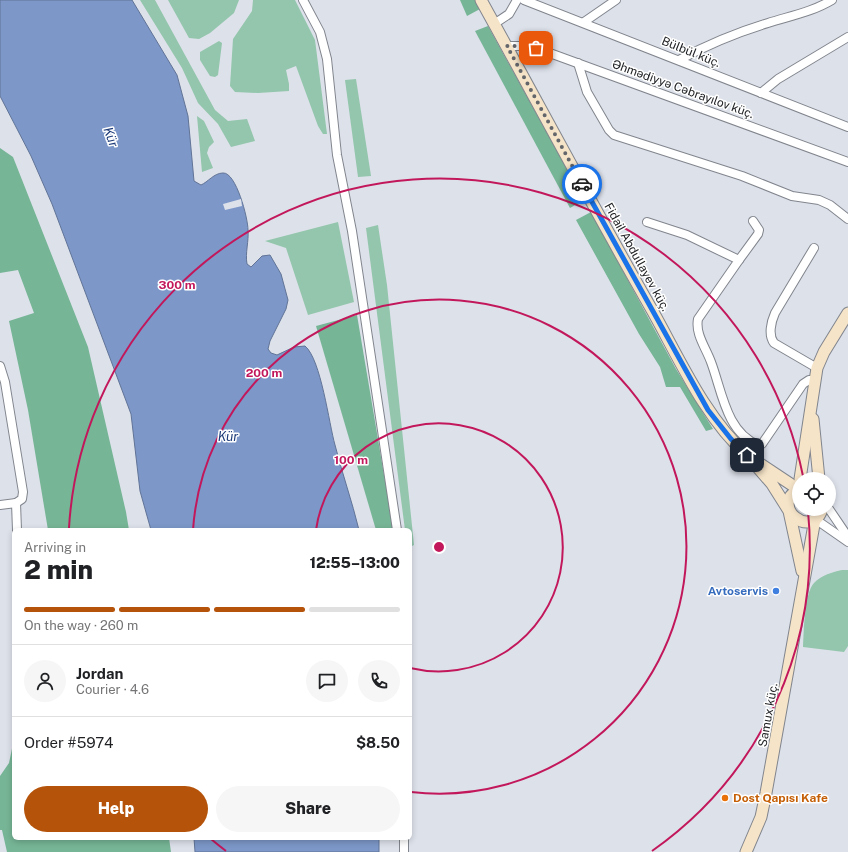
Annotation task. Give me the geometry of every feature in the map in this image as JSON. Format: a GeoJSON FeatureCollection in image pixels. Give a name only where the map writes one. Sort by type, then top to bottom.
{"type":"FeatureCollection","features":[{"type":"Feature","properties":{"kind":"main road","name":"Fidail Abdullayev küç."},"geometry":{"type":"LineString","coordinates":[[481,0],[602,222],[708,410],[731,439],[747,455]]}},
{"type":"Feature","properties":{"kind":"main road"},"geometry":{"type":"LineString","coordinates":[[801,472],[814,380],[824,352],[848,313]]}},
{"type":"Feature","properties":{"kind":"main road"},"geometry":{"type":"LineString","coordinates":[[812,402],[818,472]]}},
{"type":"Feature","properties":{"kind":"main road"},"geometry":{"type":"LineString","coordinates":[[747,455],[792,481]]}},
{"type":"Feature","properties":{"kind":"main road"},"geometry":{"type":"LineString","coordinates":[[747,455],[772,484],[792,515],[800,521],[810,521],[815,519]]}},
{"type":"Feature","properties":{"kind":"main road"},"geometry":{"type":"LineString","coordinates":[[792,495],[789,501],[789,511],[799,550],[803,579]]}},
{"type":"Feature","properties":{"kind":"main road"},"geometry":{"type":"LineString","coordinates":[[803,579],[815,519],[817,516]]}},
{"type":"Feature","properties":{"kind":"main road","name":"Samux küç."},"geometry":{"type":"LineString","coordinates":[[746,852],[759,823],[766,793],[781,716],[803,579]]}},
{"type":"Feature","properties":{"kind":"street"},"geometry":{"type":"LineString","coordinates":[[303,0],[320,32],[327,59],[337,155],[352,231],[397,528]]}},
{"type":"Feature","properties":{"kind":"street"},"geometry":{"type":"LineString","coordinates":[[494,24],[509,14],[518,0]]}},
{"type":"Feature","properties":{"kind":"street","name":"Bülbül küç."},"geometry":{"type":"LineString","coordinates":[[524,0],[584,22],[848,128]]}},
{"type":"Feature","properties":{"kind":"street"},"geometry":{"type":"LineString","coordinates":[[584,22],[616,0]]}},
{"type":"Feature","properties":{"kind":"street"},"geometry":{"type":"LineString","coordinates":[[679,60],[706,47],[766,24],[807,12],[832,0]]}},
{"type":"Feature","properties":{"kind":"street"},"geometry":{"type":"LineString","coordinates":[[761,93],[778,79],[848,37]]}},
{"type":"Feature","properties":{"kind":"street","name":"Əhmədiyyə Cəbrayılov küç."},"geometry":{"type":"LineString","coordinates":[[507,46],[525,46],[536,48],[848,162]]}},
{"type":"Feature","properties":{"kind":"street"},"geometry":{"type":"LineString","coordinates":[[578,63],[587,92],[609,130],[614,135],[742,176],[792,196],[819,200],[830,205],[848,219]]}},
{"type":"Feature","properties":{"kind":"street"},"geometry":{"type":"LineString","coordinates":[[753,221],[759,230],[758,234],[698,319],[696,327],[711,362],[729,415],[752,442],[758,445],[762,444],[803,384],[809,380],[814,380]]}},
{"type":"Feature","properties":{"kind":"street"},"geometry":{"type":"LineString","coordinates":[[647,222],[686,235],[739,260]]}},
{"type":"Feature","properties":{"kind":"street"},"geometry":{"type":"LineString","coordinates":[[814,248],[775,313],[772,320],[771,333],[774,343],[818,368]]}},
{"type":"Feature","properties":{"kind":"street"},"geometry":{"type":"LineString","coordinates":[[0,366],[5,382],[23,492],[22,499],[16,503],[0,505]]}},
{"type":"Feature","properties":{"kind":"street"},"geometry":{"type":"LineString","coordinates":[[16,503],[17,528]]}},
{"type":"Feature","properties":{"kind":"street"},"geometry":{"type":"LineString","coordinates":[[833,516],[848,537]]}},
{"type":"Feature","properties":{"kind":"street"},"geometry":{"type":"LineString","coordinates":[[815,519],[848,542]]}},
{"type":"Feature","properties":{"kind":"street"},"geometry":{"type":"LineString","coordinates":[[404,840],[404,852]]}},
{"type":"Feature","properties":{"kind":"green space"},"geometry":{"type":"Polygon","coordinates":[[[140,0],[155,0],[215,110],[228,121],[247,119],[255,141],[231,147],[218,124],[198,103],[182,68],[140,0]]]}},
{"type":"Feature","properties":{"kind":"green space"},"geometry":{"type":"Polygon","coordinates":[[[168,0],[239,0],[234,13],[210,33],[199,39],[189,38],[168,0]]]}},
{"type":"Feature","properties":{"kind":"green space"},"geometry":{"type":"Polygon","coordinates":[[[253,0],[295,0],[315,40],[327,134],[323,134],[318,126],[296,66],[286,70],[289,91],[258,93],[235,92],[230,86],[233,39],[252,11],[253,0]]]}},
{"type":"Feature","properties":{"kind":"green space"},"geometry":{"type":"Polygon","coordinates":[[[460,0],[475,0],[480,9],[467,16],[460,0]]]}},
{"type":"Feature","properties":{"kind":"green space"},"geometry":{"type":"Polygon","coordinates":[[[488,26],[584,200],[570,208],[475,31],[488,26]]]}},
{"type":"Feature","properties":{"kind":"green space"},"geometry":{"type":"Polygon","coordinates":[[[219,41],[222,43],[218,75],[215,77],[210,76],[200,60],[200,52],[219,41]]]}},
{"type":"Feature","properties":{"kind":"green space"},"geometry":{"type":"Polygon","coordinates":[[[356,79],[371,176],[358,177],[345,80],[356,79]]]}},
{"type":"Feature","properties":{"kind":"green space"},"geometry":{"type":"Polygon","coordinates":[[[197,116],[204,121],[214,142],[209,147],[207,153],[213,168],[202,172],[197,116]]]}},
{"type":"Feature","properties":{"kind":"green space"},"geometry":{"type":"Polygon","coordinates":[[[0,148],[13,157],[88,347],[129,528],[48,528],[28,410],[9,321],[34,313],[18,270],[0,273],[0,148]]]}},
{"type":"Feature","properties":{"kind":"green space"},"geometry":{"type":"Polygon","coordinates":[[[591,212],[676,369],[713,429],[706,431],[680,387],[666,387],[660,367],[639,334],[576,220],[591,212]]]}},
{"type":"Feature","properties":{"kind":"green space"},"geometry":{"type":"Polygon","coordinates":[[[338,222],[354,302],[308,315],[286,248],[265,241],[338,222]]]}},
{"type":"Feature","properties":{"kind":"green space"},"geometry":{"type":"Polygon","coordinates":[[[378,225],[387,285],[414,545],[412,546],[412,528],[405,528],[366,228],[378,225]]]}},
{"type":"Feature","properties":{"kind":"green space"},"geometry":{"type":"Polygon","coordinates":[[[357,315],[393,528],[375,528],[316,326],[357,315]]]}},
{"type":"Feature","properties":{"kind":"green space"},"geometry":{"type":"Polygon","coordinates":[[[842,570],[848,570],[848,646],[844,652],[803,647],[806,604],[811,588],[820,578],[842,570]]]}},
{"type":"Feature","properties":{"kind":"green space"},"geometry":{"type":"Polygon","coordinates":[[[12,749],[12,840],[169,840],[171,852],[7,852],[2,830],[0,830],[0,776],[9,763],[12,749]]]}},
{"type":"Feature","properties":{"kind":"water","name":"Kür"},"geometry":{"type":"Polygon","coordinates":[[[0,0],[132,0],[177,75],[188,116],[194,181],[201,185],[217,174],[223,173],[228,175],[237,187],[244,206],[248,234],[246,256],[247,264],[251,267],[262,256],[270,255],[281,274],[288,300],[286,309],[270,341],[268,349],[271,353],[277,355],[294,347],[305,346],[311,353],[316,364],[324,392],[335,445],[358,528],[150,528],[140,491],[131,414],[52,204],[31,156],[0,96],[0,0]]]}},
{"type":"Feature","properties":{"kind":"water"},"geometry":{"type":"Polygon","coordinates":[[[194,840],[379,840],[379,852],[195,852],[194,840]]]}},
{"type":"Feature","properties":{"kind":"pier"},"geometry":{"type":"Polygon","coordinates":[[[241,199],[242,206],[225,210],[223,204],[241,199]]]}},
{"type":"Feature","properties":{"kind":"way so far"},"geometry":{"type":"LineString","coordinates":[[536,48],[525,46],[507,46],[582,184]]}},
{"type":"Feature","properties":{"kind":"place","name":"Avtoservis"},"geometry":{"type":"Point","coordinates":[776,591]}},
{"type":"Feature","properties":{"kind":"place","name":"Dost Qapısı Kafe"},"geometry":{"type":"Point","coordinates":[725,798]}},
{"type":"Feature","properties":{"kind":"route"},"geometry":{"type":"LineString","coordinates":[[582,184],[708,410],[731,439],[747,455]]}}]}
